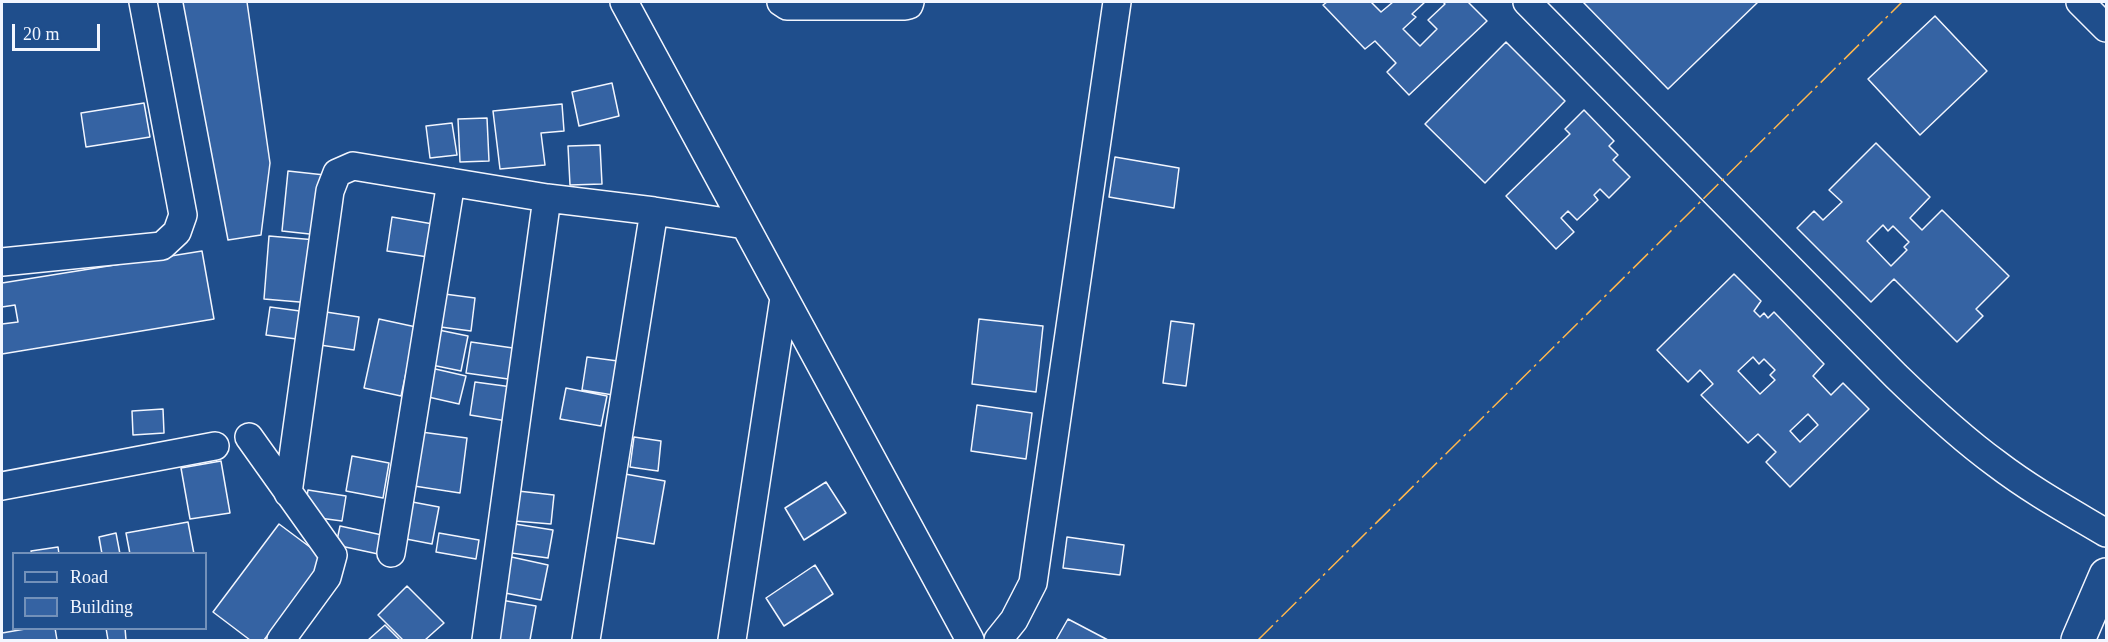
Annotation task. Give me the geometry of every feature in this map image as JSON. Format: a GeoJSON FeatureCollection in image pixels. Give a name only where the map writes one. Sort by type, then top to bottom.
{"type":"FeatureCollection","features":[{"type":"Feature","properties":{"kind":"highway"},"geometry":{"type":"LineString","coordinates":[[2078,640],[2106,575]]}},
{"type":"Feature","properties":{"kind":"street"},"geometry":{"type":"LineString","coordinates":[[2,262],[162,246],[177,232],[183,215],[143,2]]}},
{"type":"Feature","properties":{"kind":"street"},"geometry":{"type":"LineString","coordinates":[[624,2],[970,640]]}},
{"type":"Feature","properties":{"kind":"street"},"geometry":{"type":"LineString","coordinates":[[781,2],[787,6],[905,6],[910,2]]}},
{"type":"Feature","properties":{"kind":"street"},"geometry":{"type":"LineString","coordinates":[[998,640],[1014,620],[1033,583],[1117,2]]}},
{"type":"Feature","properties":{"kind":"street"},"geometry":{"type":"LineString","coordinates":[[1527,2],[1896,376],[1952,428],[1997,465],[2043,496],[2106,533]]}},
{"type":"Feature","properties":{"kind":"street"},"geometry":{"type":"LineString","coordinates":[[2080,2],[2106,28]]}},
{"type":"Feature","properties":{"kind":"street"},"geometry":{"type":"LineString","coordinates":[[288,493],[330,190],[337,173],[353,166],[547,198],[745,225]]}},
{"type":"Feature","properties":{"kind":"street"},"geometry":{"type":"LineString","coordinates":[[391,553],[451,182]]}},
{"type":"Feature","properties":{"kind":"street"},"geometry":{"type":"LineString","coordinates":[[486,640],[547,198]]}},
{"type":"Feature","properties":{"kind":"street"},"geometry":{"type":"LineString","coordinates":[[586,640],[654,211]]}},
{"type":"Feature","properties":{"kind":"street"},"geometry":{"type":"LineString","coordinates":[[732,640],[784,298]]}},
{"type":"Feature","properties":{"kind":"street"},"geometry":{"type":"LineString","coordinates":[[249,436],[333,555],[327,578],[281,640]]}},
{"type":"Feature","properties":{"kind":"street"},"geometry":{"type":"LineString","coordinates":[[2,486],[215,446]]}},
{"type":"Feature","properties":{"kind":"building"},"geometry":{"type":"Polygon","coordinates":[[[183,2],[247,2],[270,163],[261,235],[228,240],[183,2]]]}},
{"type":"Feature","properties":{"kind":"building"},"geometry":{"type":"Polygon","coordinates":[[[1327,2],[1371,2],[1381,12],[1393,2],[1425,2],[1412,14],[1416,17],[1403,29],[1420,46],[1437,29],[1428,20],[1445,4],[1443,2],[1468,2],[1487,21],[1409,95],[1387,72],[1396,63],[1375,41],[1365,49],[1323,5],[1327,2]]]}},
{"type":"Feature","properties":{"kind":"building"},"geometry":{"type":"Polygon","coordinates":[[[1583,2],[1758,2],[1668,89],[1583,2]]]}},
{"type":"Feature","properties":{"kind":"building"},"geometry":{"type":"Polygon","coordinates":[[[1935,16],[1987,71],[1920,135],[1868,79],[1935,16]]]}},
{"type":"Feature","properties":{"kind":"building"},"geometry":{"type":"Polygon","coordinates":[[[1506,42],[1565,101],[1485,183],[1425,124],[1506,42]]]}},
{"type":"Feature","properties":{"kind":"building"},"geometry":{"type":"Polygon","coordinates":[[[612,83],[619,116],[579,126],[572,92],[612,83]]]}},
{"type":"Feature","properties":{"kind":"building"},"geometry":{"type":"Polygon","coordinates":[[[144,103],[150,137],[86,147],[81,113],[144,103]]]}},
{"type":"Feature","properties":{"kind":"building"},"geometry":{"type":"Polygon","coordinates":[[[562,104],[564,131],[541,133],[545,165],[500,169],[493,111],[562,104]]]}},
{"type":"Feature","properties":{"kind":"building"},"geometry":{"type":"Polygon","coordinates":[[[1584,110],[1614,141],[1609,146],[1618,155],[1613,160],[1630,177],[1609,198],[1600,189],[1594,195],[1598,200],[1577,220],[1568,211],[1561,218],[1574,232],[1556,249],[1506,196],[1570,134],[1565,129],[1584,110]]]}},
{"type":"Feature","properties":{"kind":"building"},"geometry":{"type":"Polygon","coordinates":[[[487,118],[489,161],[460,162],[458,119],[487,118]]]}},
{"type":"Feature","properties":{"kind":"building"},"geometry":{"type":"Polygon","coordinates":[[[452,123],[457,155],[430,158],[426,126],[452,123]]]}},
{"type":"Feature","properties":{"kind":"building"},"geometry":{"type":"Polygon","coordinates":[[[1876,143],[1930,197],[1910,218],[1922,230],[1942,210],[2009,276],[1976,309],[1983,316],[1957,342],[1894,279],[1871,302],[1797,228],[1814,211],[1823,220],[1842,202],[1829,190],[1876,143]],[[1883,225],[1867,241],[1891,266],[1907,250],[1904,247],[1909,242],[1893,226],[1888,231],[1883,225]]]}},
{"type":"Feature","properties":{"kind":"building"},"geometry":{"type":"Polygon","coordinates":[[[600,145],[602,184],[570,185],[568,146],[600,145]]]}},
{"type":"Feature","properties":{"kind":"building"},"geometry":{"type":"Polygon","coordinates":[[[1115,157],[1179,168],[1174,208],[1109,197],[1115,157]]]}},
{"type":"Feature","properties":{"kind":"building"},"geometry":{"type":"Polygon","coordinates":[[[288,171],[334,176],[328,236],[282,231],[288,171]]]}},
{"type":"Feature","properties":{"kind":"building"},"geometry":{"type":"Polygon","coordinates":[[[392,217],[433,224],[428,257],[387,251],[392,217]]]}},
{"type":"Feature","properties":{"kind":"building"},"geometry":{"type":"Polygon","coordinates":[[[269,236],[328,241],[323,304],[264,299],[269,236]]]}},
{"type":"Feature","properties":{"kind":"building"},"geometry":{"type":"Polygon","coordinates":[[[202,251],[214,319],[2,354],[2,324],[18,322],[15,305],[2,307],[2,283],[202,251]]]}},
{"type":"Feature","properties":{"kind":"building"},"geometry":{"type":"Polygon","coordinates":[[[1734,274],[1761,301],[1754,311],[1760,317],[1764,313],[1768,318],[1774,312],[1824,364],[1813,376],[1831,395],[1843,383],[1869,409],[1790,487],[1766,462],[1776,452],[1758,434],[1748,443],[1701,395],[1713,384],[1700,370],[1688,382],[1657,350],[1734,274]],[[1753,357],[1738,371],[1760,394],[1775,380],[1770,375],[1775,370],[1764,359],[1759,364],[1753,357]],[[1808,414],[1790,431],[1800,442],[1818,425],[1808,414]]]}},
{"type":"Feature","properties":{"kind":"building"},"geometry":{"type":"Polygon","coordinates":[[[437,293],[475,298],[471,331],[433,326],[437,293]]]}},
{"type":"Feature","properties":{"kind":"building"},"geometry":{"type":"Polygon","coordinates":[[[270,307],[315,313],[312,341],[266,335],[270,307]]]}},
{"type":"Feature","properties":{"kind":"building"},"geometry":{"type":"Polygon","coordinates":[[[326,312],[359,317],[354,350],[320,345],[326,312]]]}},
{"type":"Feature","properties":{"kind":"building"},"geometry":{"type":"Polygon","coordinates":[[[379,319],[416,327],[401,396],[364,388],[379,319]]]}},
{"type":"Feature","properties":{"kind":"building"},"geometry":{"type":"Polygon","coordinates":[[[979,319],[1043,326],[1036,392],[972,384],[979,319]]]}},
{"type":"Feature","properties":{"kind":"building"},"geometry":{"type":"Polygon","coordinates":[[[1171,321],[1194,324],[1186,386],[1163,383],[1171,321]]]}},
{"type":"Feature","properties":{"kind":"building"},"geometry":{"type":"Polygon","coordinates":[[[429,328],[468,336],[461,371],[422,363],[429,328]]]}},
{"type":"Feature","properties":{"kind":"building"},"geometry":{"type":"Polygon","coordinates":[[[471,342],[513,348],[508,379],[466,373],[471,342]]]}},
{"type":"Feature","properties":{"kind":"building"},"geometry":{"type":"Polygon","coordinates":[[[587,357],[618,361],[613,395],[582,390],[587,357]]]}},
{"type":"Feature","properties":{"kind":"building"},"geometry":{"type":"Polygon","coordinates":[[[431,368],[466,376],[459,404],[424,396],[431,368]]]}},
{"type":"Feature","properties":{"kind":"building"},"geometry":{"type":"Polygon","coordinates":[[[475,382],[512,387],[507,421],[470,415],[475,382]]]}},
{"type":"Feature","properties":{"kind":"building"},"geometry":{"type":"Polygon","coordinates":[[[566,388],[607,396],[601,426],[560,419],[566,388]]]}},
{"type":"Feature","properties":{"kind":"building"},"geometry":{"type":"Polygon","coordinates":[[[977,405],[1032,413],[1026,459],[971,451],[977,405]]]}},
{"type":"Feature","properties":{"kind":"building"},"geometry":{"type":"Polygon","coordinates":[[[163,409],[164,433],[133,435],[132,411],[163,409]]]}},
{"type":"Feature","properties":{"kind":"building"},"geometry":{"type":"Polygon","coordinates":[[[421,432],[467,438],[460,493],[414,486],[421,432]]]}},
{"type":"Feature","properties":{"kind":"building"},"geometry":{"type":"Polygon","coordinates":[[[634,437],[661,441],[658,471],[630,467],[634,437]]]}},
{"type":"Feature","properties":{"kind":"building"},"geometry":{"type":"Polygon","coordinates":[[[352,456],[389,463],[383,498],[346,491],[352,456]]]}},
{"type":"Feature","properties":{"kind":"building"},"geometry":{"type":"Polygon","coordinates":[[[221,461],[230,513],[190,519],[181,468],[221,461]]]}},
{"type":"Feature","properties":{"kind":"building"},"geometry":{"type":"Polygon","coordinates":[[[625,474],[665,481],[654,544],[614,537],[625,474]]]}},
{"type":"Feature","properties":{"kind":"building"},"geometry":{"type":"Polygon","coordinates":[[[826,482],[846,513],[804,540],[785,508],[826,482]]]}},
{"type":"Feature","properties":{"kind":"building"},"geometry":{"type":"Polygon","coordinates":[[[308,490],[346,496],[342,521],[304,516],[308,490]]]}},
{"type":"Feature","properties":{"kind":"building"},"geometry":{"type":"Polygon","coordinates":[[[518,491],[554,495],[551,524],[515,521],[518,491]]]}},
{"type":"Feature","properties":{"kind":"building"},"geometry":{"type":"Polygon","coordinates":[[[407,501],[439,507],[432,544],[401,538],[407,501]]]}},
{"type":"Feature","properties":{"kind":"building"},"geometry":{"type":"Polygon","coordinates":[[[188,522],[194,552],[130,552],[126,533],[188,522]]]}},
{"type":"Feature","properties":{"kind":"building"},"geometry":{"type":"Polygon","coordinates":[[[279,524],[326,559],[264,640],[250,640],[213,612],[279,524]]]}},
{"type":"Feature","properties":{"kind":"building"},"geometry":{"type":"Polygon","coordinates":[[[515,524],[553,530],[548,558],[511,553],[515,524]]]}},
{"type":"Feature","properties":{"kind":"building"},"geometry":{"type":"Polygon","coordinates":[[[340,526],[382,535],[378,554],[336,545],[340,526]]]}},
{"type":"Feature","properties":{"kind":"building"},"geometry":{"type":"Polygon","coordinates":[[[116,533],[120,552],[102,552],[99,537],[116,533]]]}},
{"type":"Feature","properties":{"kind":"building"},"geometry":{"type":"Polygon","coordinates":[[[439,533],[479,540],[476,559],[436,552],[439,533]]]}},
{"type":"Feature","properties":{"kind":"building"},"geometry":{"type":"Polygon","coordinates":[[[1067,537],[1124,545],[1120,575],[1063,568],[1067,537]]]}},
{"type":"Feature","properties":{"kind":"building"},"geometry":{"type":"Polygon","coordinates":[[[58,547],[59,552],[31,552],[58,547]]]}},
{"type":"Feature","properties":{"kind":"building"},"geometry":{"type":"Polygon","coordinates":[[[507,556],[548,565],[541,600],[500,592],[507,556]]]}},
{"type":"Feature","properties":{"kind":"building"},"geometry":{"type":"Polygon","coordinates":[[[815,565],[833,594],[784,626],[766,598],[815,565]]]}},
{"type":"Feature","properties":{"kind":"building"},"geometry":{"type":"Polygon","coordinates":[[[407,586],[444,623],[425,640],[403,640],[378,615],[407,586]]]}},
{"type":"Feature","properties":{"kind":"building"},"geometry":{"type":"Polygon","coordinates":[[[501,600],[536,606],[530,640],[493,640],[501,600]]]}},
{"type":"Feature","properties":{"kind":"building"},"geometry":{"type":"Polygon","coordinates":[[[1068,619],[1108,640],[1056,640],[1068,619]]]}},
{"type":"Feature","properties":{"kind":"building"},"geometry":{"type":"Polygon","coordinates":[[[385,625],[400,640],[368,640],[385,625]]]}},
{"type":"Feature","properties":{"kind":"building"},"geometry":{"type":"Polygon","coordinates":[[[19,630],[55,630],[57,640],[2,640],[2,633],[19,630]]]}},
{"type":"Feature","properties":{"kind":"building"},"geometry":{"type":"Polygon","coordinates":[[[106,630],[125,630],[126,640],[108,640],[106,630]]]}},
{"type":"Feature","properties":{"kind":"power"},"geometry":{"type":"LineString","coordinates":[[1258,640],[1902,2]]}}]}
